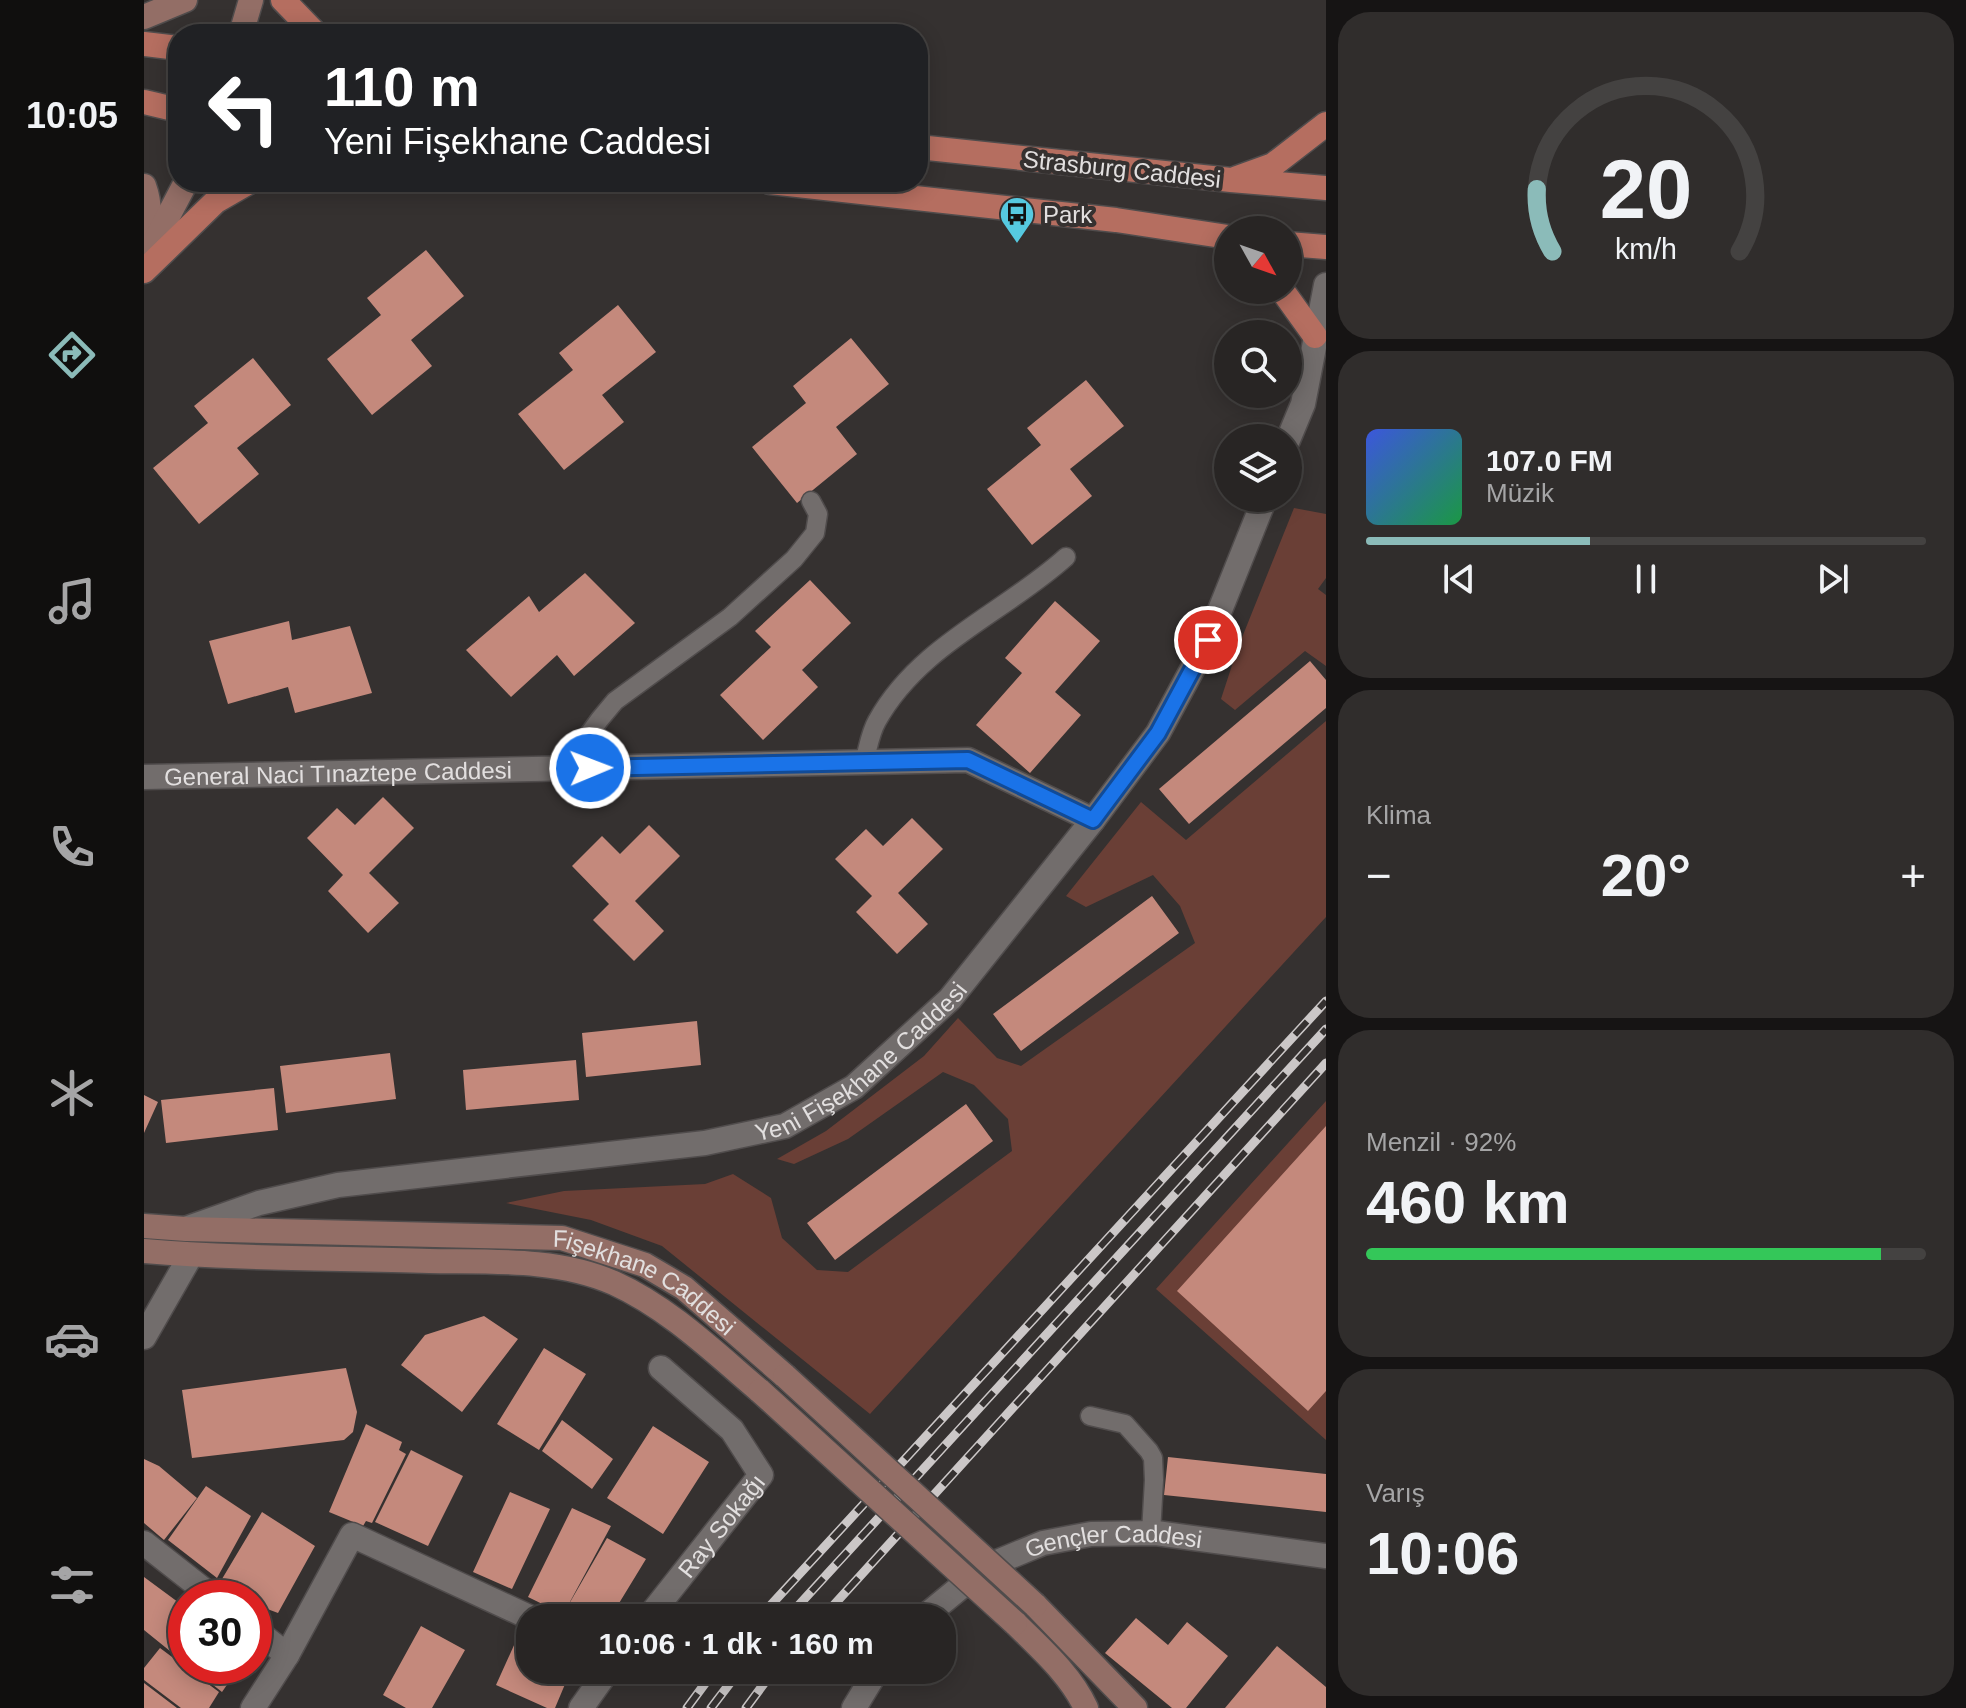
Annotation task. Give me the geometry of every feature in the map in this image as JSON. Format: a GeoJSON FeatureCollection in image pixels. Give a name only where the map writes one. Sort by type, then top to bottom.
{"type":"FeatureCollection","features":[{"type":"Feature","properties":{"kind":"main road"},"geometry":{"type":"LineString","coordinates":[[144,17],[185,0]]}},
{"type":"Feature","properties":{"kind":"main road"},"geometry":{"type":"LineString","coordinates":[[244,24],[251,0]]}},
{"type":"Feature","properties":{"kind":"main road"},"geometry":{"type":"LineString","coordinates":[[283,0],[306,24]]}},
{"type":"Feature","properties":{"kind":"main road"},"geometry":{"type":"LineString","coordinates":[[144,44],[168,47]]}},
{"type":"Feature","properties":{"kind":"main road"},"geometry":{"type":"LineString","coordinates":[[144,102],[168,108]]}},
{"type":"Feature","properties":{"kind":"main road"},"geometry":{"type":"LineString","coordinates":[[1231,180],[1273,165],[1326,124]]}},
{"type":"Feature","properties":{"kind":"main road","name":"Strasburg Caddesi"},"geometry":{"type":"LineString","coordinates":[[928,148],[1326,188]]}},
{"type":"Feature","properties":{"kind":"main road"},"geometry":{"type":"LineString","coordinates":[[144,186],[149,212],[149,228],[144,244]]}},
{"type":"Feature","properties":{"kind":"main road"},"geometry":{"type":"LineString","coordinates":[[144,262],[181,192]]}},
{"type":"Feature","properties":{"kind":"main road"},"geometry":{"type":"LineString","coordinates":[[144,271],[216,201],[232,192]]}},
{"type":"Feature","properties":{"kind":"main road"},"geometry":{"type":"LineString","coordinates":[[861,192],[1116,220],[1214,235]]}},
{"type":"Feature","properties":{"kind":"main road"},"geometry":{"type":"LineString","coordinates":[[1302,245],[1326,247]]}},
{"type":"Feature","properties":{"kind":"main road"},"geometry":{"type":"LineString","coordinates":[[1292,304],[1315,336]]}},
{"type":"Feature","properties":{"kind":"main road","name":"Fişekhane Caddesi"},"geometry":{"type":"LineString","coordinates":[[144,1226],[562,1238],[645,1265],[684,1288],[785,1376],[1035,1605],[1135,1708]]}},
{"type":"Feature","properties":{"kind":"main road","name":"Fişekhane Caddesi"},"geometry":{"type":"LineString","coordinates":[[144,1251],[538,1265],[581,1272],[613,1283],[651,1303],[686,1328],[760,1391],[1015,1623],[1065,1674],[1086,1708]]}},
{"type":"Feature","properties":{"kind":"street"},"geometry":{"type":"LineString","coordinates":[[1303,404],[1326,285]]}},
{"type":"Feature","properties":{"kind":"street"},"geometry":{"type":"LineString","coordinates":[[1295,424],[1303,404],[1326,371]]}},
{"type":"Feature","properties":{"kind":"street","name":"Yeni Fişekhane Caddesi"},"geometry":{"type":"LineString","coordinates":[[186,1229],[259,1203],[338,1185],[705,1143],[785,1126],[854,1087],[950,999],[1158,733],[1201,653],[1259,512]]}},
{"type":"Feature","properties":{"kind":"street","name":"General Naci Tınaztepe Caddesi"},"geometry":{"type":"LineString","coordinates":[[144,777],[968,760],[1093,820]]}},
{"type":"Feature","properties":{"kind":"street"},"geometry":{"type":"LineString","coordinates":[[144,1337],[191,1255]]}},
{"type":"Feature","properties":{"kind":"street","name":"Ray Sokağı"},"geometry":{"type":"LineString","coordinates":[[659,1604],[761,1475],[732,1430],[661,1368]]}},
{"type":"Feature","properties":{"kind":"street","name":"Gençler Caddesi"},"geometry":{"type":"LineString","coordinates":[[940,1604],[985,1567],[1043,1543],[1091,1534],[1151,1533],[1326,1556]]}},
{"type":"Feature","properties":{"kind":"street"},"geometry":{"type":"LineString","coordinates":[[253,1708],[287,1655],[352,1535],[516,1611]]}},
{"type":"Feature","properties":{"kind":"street"},"geometry":{"type":"LineString","coordinates":[[144,1543],[191,1580]]}},
{"type":"Feature","properties":{"kind":"street"},"geometry":{"type":"LineString","coordinates":[[272,1643],[287,1655]]}},
{"type":"Feature","properties":{"kind":"street"},"geometry":{"type":"LineString","coordinates":[[581,1708],[598,1684]]}},
{"type":"Feature","properties":{"kind":"street"},"geometry":{"type":"LineString","coordinates":[[854,1708],[869,1684]]}},
{"type":"Feature","properties":{"kind":"lane"},"geometry":{"type":"LineString","coordinates":[[590,768],[589,734],[615,701],[730,617],[794,559],[815,533],[818,514],[811,501]]}},
{"type":"Feature","properties":{"kind":"lane"},"geometry":{"type":"LineString","coordinates":[[864,762],[876,722],[909,678],[942,645],[1031,586],[1066,557]]}},
{"type":"Feature","properties":{"kind":"lane"},"geometry":{"type":"LineString","coordinates":[[1090,1416],[1125,1424],[1153,1458],[1151,1533]]}},
{"type":"Feature","properties":{"kind":"shaded area"},"geometry":{"type":"Polygon","coordinates":[[[1302,510],[1326,514],[1326,578],[1318,589],[1326,595],[1326,666],[1305,651],[1235,710],[1221,699],[1237,650],[1292,512],[1302,512],[1302,510]]]}},
{"type":"Feature","properties":{"kind":"shaded area"},"geometry":{"type":"Polygon","coordinates":[[[1326,721],[1326,917],[870,1414],[662,1246],[591,1220],[506,1203],[564,1191],[705,1184],[733,1174],[771,1198],[782,1238],[817,1270],[848,1272],[1012,1151],[1008,1119],[974,1085],[943,1072],[848,1139],[794,1164],[777,1159],[826,1131],[924,1056],[958,1018],[997,1058],[1021,1066],[1195,943],[1180,906],[1153,875],[1086,907],[1066,896],[1141,802],[1186,840],[1326,721]]]}},
{"type":"Feature","properties":{"kind":"shaded area"},"geometry":{"type":"Polygon","coordinates":[[[1326,1101],[1326,1440],[1156,1289],[1326,1101]]]}},
{"type":"Feature","properties":{"kind":"building"},"geometry":{"type":"Polygon","coordinates":[[[426,250],[464,296],[411,340],[432,366],[372,415],[327,359],[381,315],[367,298],[426,250]]]}},
{"type":"Feature","properties":{"kind":"building"},"geometry":{"type":"Polygon","coordinates":[[[618,305],[656,352],[602,395],[624,422],[564,470],[518,414],[573,370],[559,353],[618,305]]]}},
{"type":"Feature","properties":{"kind":"building"},"geometry":{"type":"Polygon","coordinates":[[[851,338],[889,384],[836,427],[857,454],[797,503],[752,447],[806,403],[793,386],[851,338]]]}},
{"type":"Feature","properties":{"kind":"building"},"geometry":{"type":"Polygon","coordinates":[[[253,358],[291,405],[237,448],[259,474],[199,524],[153,468],[208,423],[194,406],[253,358]]]}},
{"type":"Feature","properties":{"kind":"building"},"geometry":{"type":"Polygon","coordinates":[[[1086,380],[1124,426],[1070,469],[1092,496],[1032,545],[987,489],[1041,445],[1027,428],[1086,380]]]}},
{"type":"Feature","properties":{"kind":"building"},"geometry":{"type":"Polygon","coordinates":[[[585,573],[635,623],[574,676],[557,655],[511,697],[466,650],[529,596],[539,612],[585,573]]]}},
{"type":"Feature","properties":{"kind":"building"},"geometry":{"type":"Polygon","coordinates":[[[810,580],[851,623],[802,670],[818,687],[763,740],[720,695],[771,647],[755,631],[810,580]]]}},
{"type":"Feature","properties":{"kind":"building"},"geometry":{"type":"Polygon","coordinates":[[[1055,601],[1100,641],[1055,692],[1081,715],[1030,773],[976,725],[1022,673],[1005,658],[1055,601]]]}},
{"type":"Feature","properties":{"kind":"building"},"geometry":{"type":"Polygon","coordinates":[[[289,621],[292,640],[350,626],[372,693],[295,713],[288,687],[228,704],[209,641],[289,621]]]}},
{"type":"Feature","properties":{"kind":"building"},"geometry":{"type":"Polygon","coordinates":[[[1310,661],[1326,680],[1326,708],[1189,824],[1159,789],[1310,661]]]}},
{"type":"Feature","properties":{"kind":"building"},"geometry":{"type":"Polygon","coordinates":[[[383,797],[414,828],[369,873],[399,903],[368,933],[328,891],[343,875],[307,838],[337,808],[355,825],[383,797]]]}},
{"type":"Feature","properties":{"kind":"building"},"geometry":{"type":"Polygon","coordinates":[[[912,818],[943,849],[898,893],[928,924],[897,954],[856,912],[872,896],[835,859],[866,829],[883,846],[912,818]]]}},
{"type":"Feature","properties":{"kind":"building"},"geometry":{"type":"Polygon","coordinates":[[[649,825],[680,856],[635,901],[664,931],[634,961],[593,920],[609,904],[572,866],[602,836],[620,854],[649,825]]]}},
{"type":"Feature","properties":{"kind":"building"},"geometry":{"type":"Polygon","coordinates":[[[1152,896],[1179,933],[1021,1051],[993,1014],[1152,896]]]}},
{"type":"Feature","properties":{"kind":"building"},"geometry":{"type":"Polygon","coordinates":[[[697,1021],[701,1065],[586,1077],[582,1033],[697,1021]]]}},
{"type":"Feature","properties":{"kind":"building"},"geometry":{"type":"Polygon","coordinates":[[[390,1053],[396,1099],[286,1113],[280,1066],[390,1053]]]}},
{"type":"Feature","properties":{"kind":"building"},"geometry":{"type":"Polygon","coordinates":[[[576,1060],[579,1100],[466,1110],[463,1070],[576,1060]]]}},
{"type":"Feature","properties":{"kind":"building"},"geometry":{"type":"Polygon","coordinates":[[[274,1088],[278,1130],[166,1143],[161,1100],[274,1088]]]}},
{"type":"Feature","properties":{"kind":"building"},"geometry":{"type":"Polygon","coordinates":[[[144,1095],[158,1102],[144,1133],[144,1095]]]}},
{"type":"Feature","properties":{"kind":"building"},"geometry":{"type":"Polygon","coordinates":[[[966,1104],[993,1141],[835,1260],[807,1223],[966,1104]]]}},
{"type":"Feature","properties":{"kind":"building"},"geometry":{"type":"Polygon","coordinates":[[[1326,1126],[1326,1391],[1308,1411],[1177,1291],[1326,1126]]]}},
{"type":"Feature","properties":{"kind":"building"},"geometry":{"type":"Polygon","coordinates":[[[484,1316],[518,1339],[462,1412],[401,1365],[425,1335],[484,1316]]]}},
{"type":"Feature","properties":{"kind":"building"},"geometry":{"type":"Polygon","coordinates":[[[544,1348],[586,1374],[539,1450],[497,1424],[544,1348]]]}},
{"type":"Feature","properties":{"kind":"building"},"geometry":{"type":"Polygon","coordinates":[[[346,1368],[357,1412],[353,1432],[344,1440],[192,1458],[182,1390],[346,1368]]]}},
{"type":"Feature","properties":{"kind":"building"},"geometry":{"type":"Polygon","coordinates":[[[562,1420],[613,1459],[592,1489],[542,1451],[562,1420]]]}},
{"type":"Feature","properties":{"kind":"building"},"geometry":{"type":"Polygon","coordinates":[[[366,1424],[402,1442],[399,1450],[406,1454],[372,1523],[366,1521],[363,1526],[329,1512],[366,1424]]]}},
{"type":"Feature","properties":{"kind":"building"},"geometry":{"type":"Polygon","coordinates":[[[653,1426],[709,1462],[663,1534],[607,1498],[653,1426]]]}},
{"type":"Feature","properties":{"kind":"building"},"geometry":{"type":"Polygon","coordinates":[[[411,1450],[463,1476],[428,1546],[375,1522],[411,1450]]]}},
{"type":"Feature","properties":{"kind":"building"},"geometry":{"type":"Polygon","coordinates":[[[1168,1457],[1326,1474],[1326,1512],[1164,1495],[1168,1457]]]}},
{"type":"Feature","properties":{"kind":"building"},"geometry":{"type":"Polygon","coordinates":[[[144,1459],[159,1466],[197,1498],[164,1540],[144,1523],[144,1459]]]}},
{"type":"Feature","properties":{"kind":"building"},"geometry":{"type":"Polygon","coordinates":[[[206,1486],[251,1516],[217,1578],[168,1540],[206,1486]]]}},
{"type":"Feature","properties":{"kind":"building"},"geometry":{"type":"Polygon","coordinates":[[[510,1492],[550,1509],[512,1589],[473,1572],[510,1492]]]}},
{"type":"Feature","properties":{"kind":"building"},"geometry":{"type":"Polygon","coordinates":[[[572,1508],[611,1526],[569,1604],[542,1604],[528,1597],[572,1508]]]}},
{"type":"Feature","properties":{"kind":"building"},"geometry":{"type":"Polygon","coordinates":[[[262,1512],[315,1546],[278,1613],[272,1611],[272,1580],[222,1579],[262,1512]]]}},
{"type":"Feature","properties":{"kind":"building"},"geometry":{"type":"Polygon","coordinates":[[[607,1538],[646,1559],[619,1604],[569,1604],[607,1538]]]}},
{"type":"Feature","properties":{"kind":"building"},"geometry":{"type":"Polygon","coordinates":[[[144,1577],[168,1595],[168,1649],[144,1630],[144,1577]]]}},
{"type":"Feature","properties":{"kind":"building"},"geometry":{"type":"Polygon","coordinates":[[[1136,1618],[1168,1645],[1187,1622],[1228,1656],[1186,1708],[1172,1708],[1105,1653],[1136,1618]]]}},
{"type":"Feature","properties":{"kind":"building"},"geometry":{"type":"Polygon","coordinates":[[[421,1626],[465,1650],[432,1708],[406,1708],[383,1695],[421,1626]]]}},
{"type":"Feature","properties":{"kind":"building"},"geometry":{"type":"Polygon","coordinates":[[[515,1643],[516,1684],[565,1684],[555,1708],[547,1708],[496,1685],[515,1643]]]}},
{"type":"Feature","properties":{"kind":"building"},"geometry":{"type":"Polygon","coordinates":[[[1277,1646],[1326,1687],[1326,1708],[1225,1708],[1277,1646]]]}},
{"type":"Feature","properties":{"kind":"building"},"geometry":{"type":"Polygon","coordinates":[[[160,1648],[168,1654],[168,1684],[208,1684],[219,1692],[209,1708],[181,1708],[144,1680],[144,1668],[160,1648]]]}},
{"type":"Feature","properties":{"kind":"building"},"geometry":{"type":"Polygon","coordinates":[[[144,1683],[177,1708],[144,1708],[144,1683]]]}},
{"type":"Feature","properties":{"kind":"building"},"geometry":{"type":"Polygon","coordinates":[[[212,1684],[228,1684],[222,1692],[212,1684]]]}},
{"type":"Feature","properties":{"kind":"railway"},"geometry":{"type":"LineString","coordinates":[[772,1604],[1326,1001]]}},
{"type":"Feature","properties":{"kind":"railway"},"geometry":{"type":"LineString","coordinates":[[800,1604],[1326,1029]]}},
{"type":"Feature","properties":{"kind":"railway"},"geometry":{"type":"LineString","coordinates":[[835,1604],[1326,1063]]}},
{"type":"Feature","properties":{"kind":"railway"},"geometry":{"type":"LineString","coordinates":[[687,1708],[705,1684]]}},
{"type":"Feature","properties":{"kind":"railway"},"geometry":{"type":"LineString","coordinates":[[711,1708],[729,1684]]}},
{"type":"Feature","properties":{"kind":"railway"},"geometry":{"type":"LineString","coordinates":[[746,1708],[764,1684]]}},
{"type":"Feature","properties":{"kind":"place","name":"Park"},"geometry":{"type":"Point","coordinates":[1017,245]}},
{"type":"Feature","properties":{"kind":"route"},"geometry":{"type":"LineString","coordinates":[[590,768],[968,760],[1093,820],[1158,733],[1208,640]]}}]}
